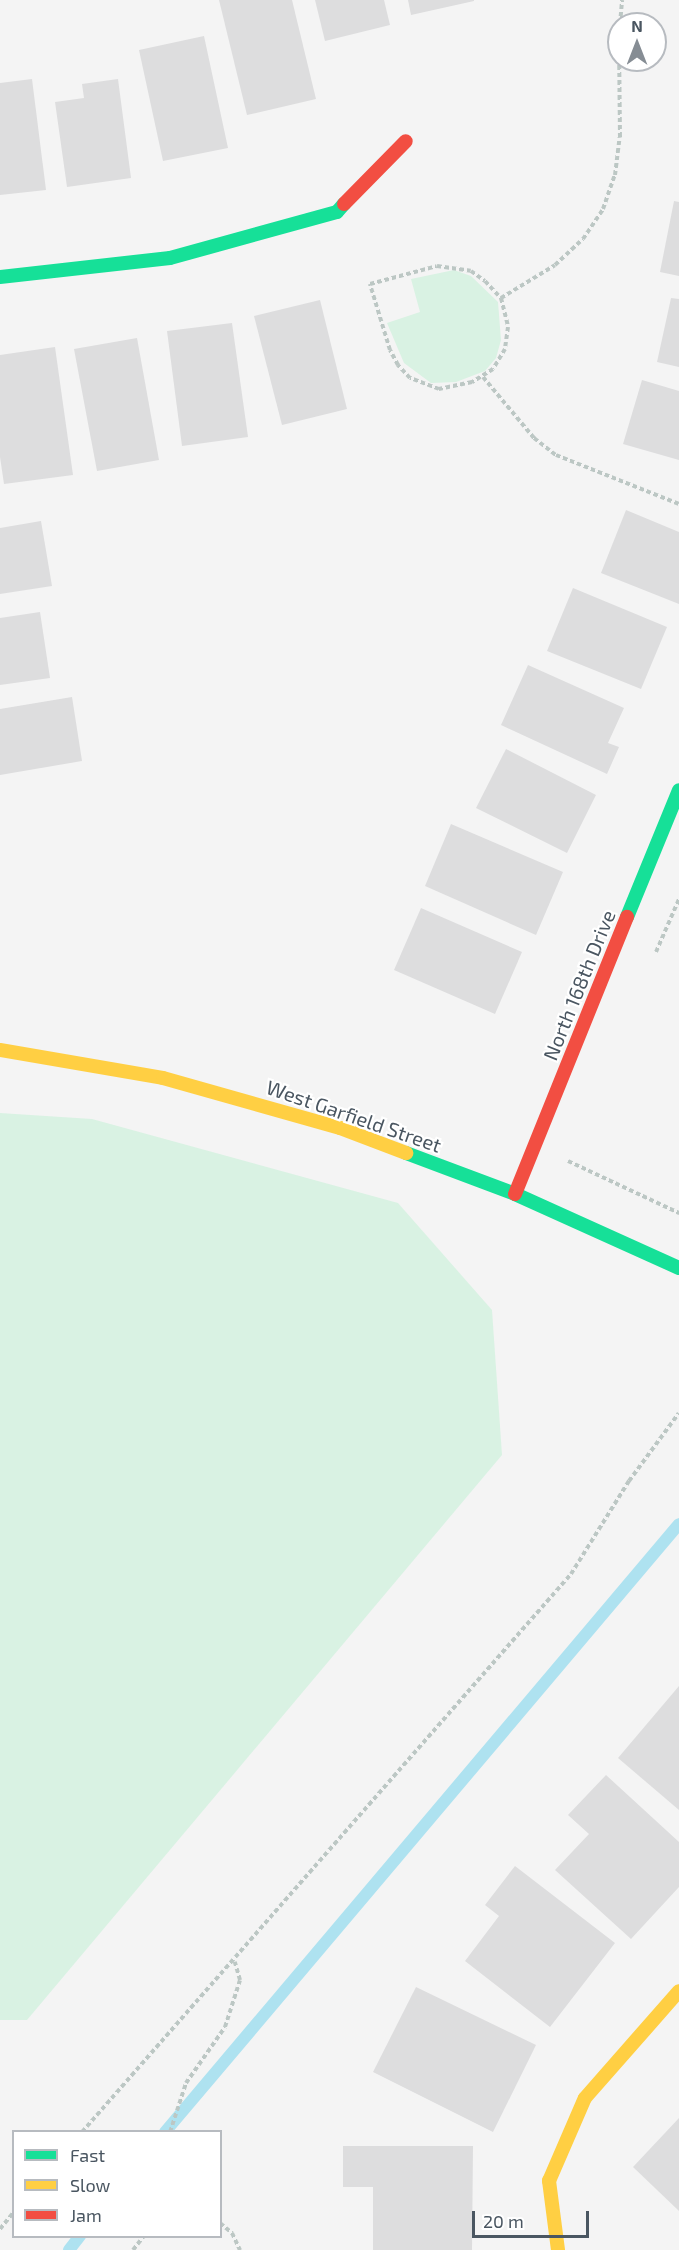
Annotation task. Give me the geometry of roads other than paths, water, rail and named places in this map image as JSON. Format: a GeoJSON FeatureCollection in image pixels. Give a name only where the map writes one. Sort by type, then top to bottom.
{"type":"FeatureCollection","features":[{"type":"Feature","properties":{"kind":"street"},"geometry":{"type":"LineString","coordinates":[[0,277],[170,258],[337,212],[406,141]]}},
{"type":"Feature","properties":{"kind":"street","name":"North 168th Drive"},"geometry":{"type":"LineString","coordinates":[[515,1194],[679,790]]}},
{"type":"Feature","properties":{"kind":"street","name":"West Garfield Street"},"geometry":{"type":"LineString","coordinates":[[0,1050],[163,1078],[256,1102],[340,1128],[515,1194],[679,1268]]}},
{"type":"Feature","properties":{"kind":"street"},"geometry":{"type":"LineString","coordinates":[[558,2250],[549,2181],[585,2098],[679,1991]]}},
{"type":"Feature","properties":{"kind":"waterway"},"geometry":{"type":"LineString","coordinates":[[167,2130],[679,1524]]}},
{"type":"Feature","properties":{"kind":"waterway"},"geometry":{"type":"LineString","coordinates":[[69,2250],[78,2238]]}}]}
